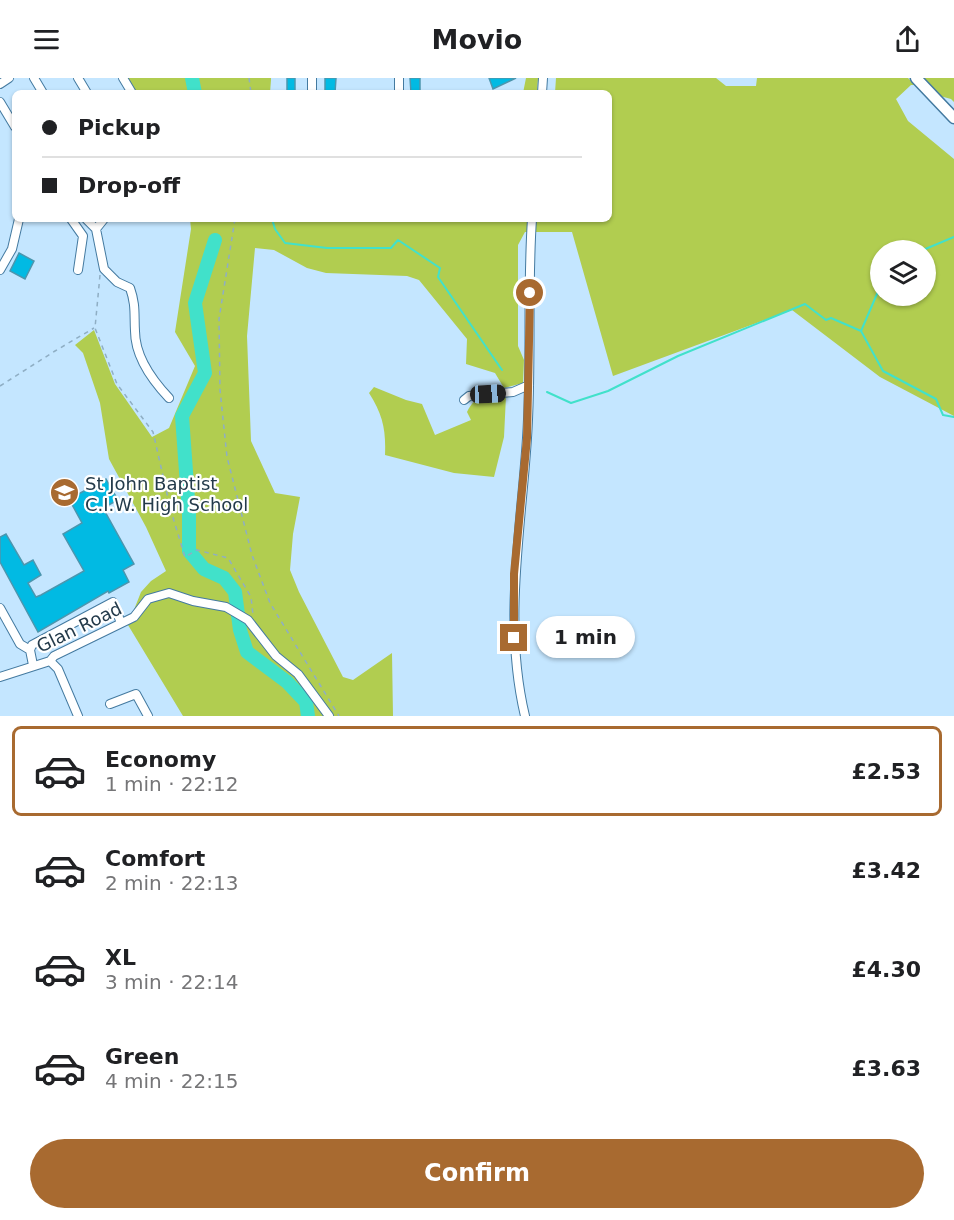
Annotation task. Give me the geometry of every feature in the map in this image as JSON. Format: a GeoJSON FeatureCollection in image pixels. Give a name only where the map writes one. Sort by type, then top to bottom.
{"type":"FeatureCollection","features":[{"type":"Feature","properties":{"kind":"main road"},"geometry":{"type":"LineString","coordinates":[[916,78],[954,118]]}},
{"type":"Feature","properties":{"kind":"street"},"geometry":{"type":"LineString","coordinates":[[0,84],[9,78]]}},
{"type":"Feature","properties":{"kind":"street"},"geometry":{"type":"LineString","coordinates":[[0,102],[12,122]]}},
{"type":"Feature","properties":{"kind":"street"},"geometry":{"type":"LineString","coordinates":[[2,266],[12,249],[18,222]]}},
{"type":"Feature","properties":{"kind":"street"},"geometry":{"type":"LineString","coordinates":[[73,222],[83,236],[78,270]]}},
{"type":"Feature","properties":{"kind":"street"},"geometry":{"type":"LineString","coordinates":[[88,222],[97,233],[104,269],[117,282],[130,288],[136,304],[135,333],[141,357],[155,384],[169,398]]}},
{"type":"Feature","properties":{"kind":"street"},"geometry":{"type":"LineString","coordinates":[[97,233],[102,222]]}},
{"type":"Feature","properties":{"kind":"street"},"geometry":{"type":"LineString","coordinates":[[525,716],[521,701],[514,638],[514,574],[527,438],[532,222]]}},
{"type":"Feature","properties":{"kind":"street"},"geometry":{"type":"LineString","coordinates":[[465,400],[470,396],[513,392],[529,386]]}},
{"type":"Feature","properties":{"kind":"street","name":"Glan Road"},"geometry":{"type":"LineString","coordinates":[[0,677],[50,660],[134,617],[148,599],[169,593],[226,607],[248,620],[276,656],[298,674],[329,716]]}},
{"type":"Feature","properties":{"kind":"street"},"geometry":{"type":"LineString","coordinates":[[33,665],[30,650],[32,645],[113,602],[121,623]]}},
{"type":"Feature","properties":{"kind":"street"},"geometry":{"type":"LineString","coordinates":[[0,608],[20,644],[30,650]]}},
{"type":"Feature","properties":{"kind":"street"},"geometry":{"type":"LineString","coordinates":[[50,660],[58,669],[78,716]]}},
{"type":"Feature","properties":{"kind":"street"},"geometry":{"type":"LineString","coordinates":[[110,704],[136,694],[148,716]]}},
{"type":"Feature","properties":{"kind":"path"},"geometry":{"type":"LineString","coordinates":[[235,222],[219,319],[220,390],[227,457],[252,555],[270,603],[339,716]]}},
{"type":"Feature","properties":{"kind":"path"},"geometry":{"type":"LineString","coordinates":[[104,269],[99,277],[95,328],[117,384],[153,432],[171,511],[185,557],[197,550],[228,558],[251,597],[255,630]]}},
{"type":"Feature","properties":{"kind":"path"},"geometry":{"type":"LineString","coordinates":[[0,386],[95,328]]}},
{"type":"Feature","properties":{"kind":"green space"},"geometry":{"type":"Polygon","coordinates":[[[126,78],[271,78],[270,90],[132,90],[126,78]]]}},
{"type":"Feature","properties":{"kind":"green space"},"geometry":{"type":"Polygon","coordinates":[[[526,78],[538,78],[537,90],[524,90],[526,78]]]}},
{"type":"Feature","properties":{"kind":"green space"},"geometry":{"type":"Polygon","coordinates":[[[556,78],[716,78],[726,86],[756,86],[757,78],[908,78],[915,85],[911,85],[896,99],[908,121],[954,159],[954,416],[880,377],[792,310],[613,376],[572,232],[525,232],[518,245],[518,346],[524,360],[523,383],[504,388],[495,373],[466,364],[467,339],[419,280],[407,276],[326,273],[307,268],[274,250],[255,248],[247,336],[251,441],[275,493],[300,497],[293,534],[290,570],[343,677],[353,680],[392,653],[393,716],[183,716],[128,625],[141,592],[151,581],[166,571],[146,527],[109,459],[100,403],[83,353],[75,345],[94,330],[115,384],[152,437],[169,428],[195,366],[175,332],[190,222],[612,222],[612,90],[555,90],[556,78]]]}},
{"type":"Feature","properties":{"kind":"green space"},"geometry":{"type":"Polygon","coordinates":[[[923,78],[954,78],[954,102],[940,96],[923,78]]]}},
{"type":"Feature","properties":{"kind":"green space"},"geometry":{"type":"Polygon","coordinates":[[[374,387],[422,404],[435,435],[471,420],[467,412],[478,399],[488,396],[506,396],[504,437],[494,477],[454,473],[385,455],[383,423],[378,408],[369,393],[374,387]]]}},
{"type":"Feature","properties":{"kind":"building"},"geometry":{"type":"Polygon","coordinates":[[[287,78],[295,78],[295,90],[287,90],[287,78]]]}},
{"type":"Feature","properties":{"kind":"building"},"geometry":{"type":"Polygon","coordinates":[[[325,78],[336,78],[335,90],[325,90],[325,78]]]}},
{"type":"Feature","properties":{"kind":"building"},"geometry":{"type":"Polygon","coordinates":[[[410,78],[420,78],[420,90],[411,90],[410,78]]]}},
{"type":"Feature","properties":{"kind":"building"},"geometry":{"type":"Polygon","coordinates":[[[489,78],[516,78],[493,89],[489,78]]]}},
{"type":"Feature","properties":{"kind":"building"},"geometry":{"type":"Polygon","coordinates":[[[19,253],[34,261],[25,279],[10,271],[19,253]]]}},
{"type":"Feature","properties":{"kind":"building"},"geometry":{"type":"Polygon","coordinates":[[[106,479],[118,500],[103,508],[134,564],[123,570],[129,582],[109,593],[108,591],[38,632],[0,562],[0,537],[6,534],[24,565],[33,560],[41,575],[28,583],[36,597],[41,595],[84,571],[63,534],[82,523],[69,499],[106,479]]]}},
{"type":"Feature","properties":{"kind":"waterway"},"geometry":{"type":"LineString","coordinates":[[192,78],[194,90]]}},
{"type":"Feature","properties":{"kind":"waterway"},"geometry":{"type":"LineString","coordinates":[[273,222],[285,243],[327,248],[391,248],[398,240],[440,268],[438,277],[502,370]]}},
{"type":"Feature","properties":{"kind":"waterway"},"geometry":{"type":"LineString","coordinates":[[936,245],[954,237]]}},
{"type":"Feature","properties":{"kind":"waterway"},"geometry":{"type":"LineString","coordinates":[[215,240],[195,303],[205,373],[182,416],[189,513],[189,551],[204,569],[224,578],[235,592],[240,630],[247,652],[287,682],[306,702],[308,716]]}},
{"type":"Feature","properties":{"kind":"waterway"},"geometry":{"type":"LineString","coordinates":[[547,392],[571,403],[608,391],[678,356],[805,304],[826,320],[831,318],[861,331],[883,371],[936,399],[943,415],[954,417]]}},
{"type":"Feature","properties":{"kind":"waterway"},"geometry":{"type":"LineString","coordinates":[[861,331],[872,306]]}},
{"type":"Feature","properties":{"kind":"place","name":"St John Baptist C.I.W. High School"},"geometry":{"type":"Point","coordinates":[64,493]}},
{"type":"Feature","properties":{"kind":"route"},"geometry":{"type":"LineString","coordinates":[[514,638],[514,574],[527,438],[530,293]]}}]}
